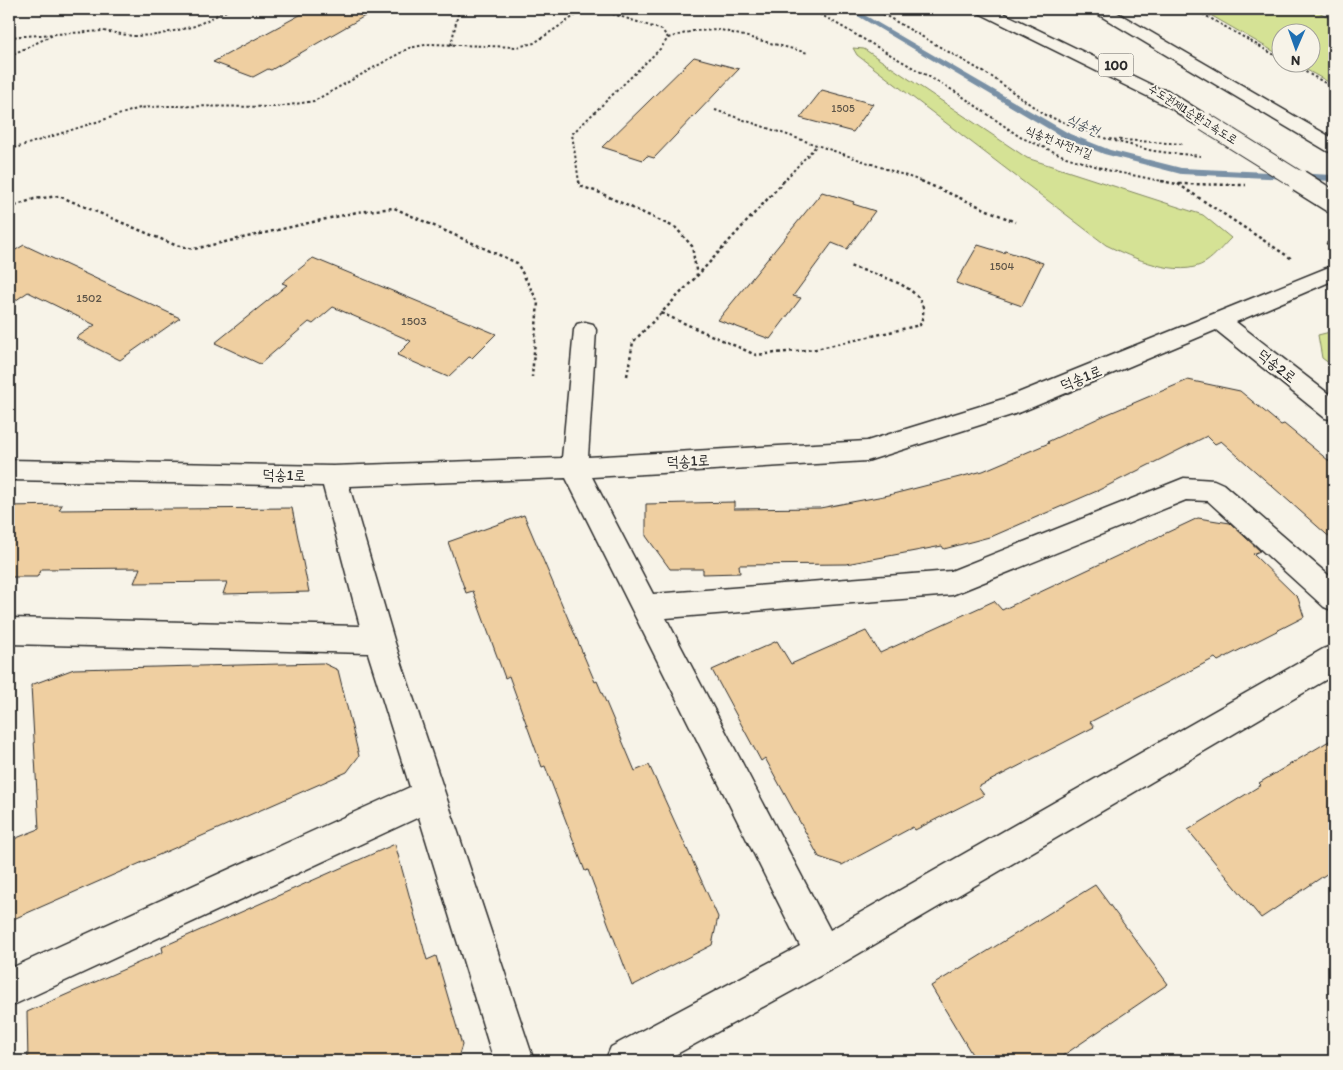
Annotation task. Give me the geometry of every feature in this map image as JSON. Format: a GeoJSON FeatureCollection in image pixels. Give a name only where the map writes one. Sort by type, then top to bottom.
{"type":"FeatureCollection","features":[{"type":"Feature","properties":{"kind":"main road"},"geometry":{"type":"LineString","coordinates":[[983,9],[1177,104]]}},
{"type":"Feature","properties":{"kind":"main road","name":"100"},"geometry":{"type":"LineString","coordinates":[[1100,9],[1237,88],[1334,147]]}},
{"type":"Feature","properties":{"kind":"main road"},"geometry":{"type":"LineString","coordinates":[[1122,9],[1237,88]]}},
{"type":"Feature","properties":{"kind":"main road","name":"수도권제1순환고속도로"},"geometry":{"type":"LineString","coordinates":[[1052,25],[1334,203]]}},
{"type":"Feature","properties":{"kind":"main road","name":"덕송1로"},"geometry":{"type":"LineString","coordinates":[[9,470],[333,476],[574,468],[867,451],[1012,406],[1327,275]]}},
{"type":"Feature","properties":{"kind":"main road","name":"덕송2로"},"geometry":{"type":"LineString","coordinates":[[1220,321],[1334,411]]}},
{"type":"Feature","properties":{"kind":"main road"},"geometry":{"type":"LineString","coordinates":[[585,330],[574,468],[822,954]]}},
{"type":"Feature","properties":{"kind":"main road"},"geometry":{"type":"LineString","coordinates":[[333,476],[378,640],[514,1061]]}},
{"type":"Feature","properties":{"kind":"main road"},"geometry":{"type":"LineString","coordinates":[[645,607],[952,583],[1184,489],[1214,491],[1334,598]]}},
{"type":"Feature","properties":{"kind":"main road"},"geometry":{"type":"LineString","coordinates":[[9,631],[378,640]]}},
{"type":"Feature","properties":{"kind":"main road"},"geometry":{"type":"LineString","coordinates":[[625,1061],[822,954],[1334,659]]}},
{"type":"Feature","properties":{"kind":"main road"},"geometry":{"type":"LineString","coordinates":[[9,988],[428,796]]}},
{"type":"Feature","properties":{"kind":"path"},"geometry":{"type":"LineString","coordinates":[[9,11],[25,9]]}},
{"type":"Feature","properties":{"kind":"path"},"geometry":{"type":"LineString","coordinates":[[9,37],[58,32],[103,31],[132,36],[157,36],[195,26],[230,9]]}},
{"type":"Feature","properties":{"kind":"path"},"geometry":{"type":"LineString","coordinates":[[451,44],[459,9]]}},
{"type":"Feature","properties":{"kind":"path","name":"식송천 자전거길"},"geometry":{"type":"LineString","coordinates":[[811,9],[959,94],[1020,137],[1066,156],[1112,171],[1177,184],[1246,185]]}},
{"type":"Feature","properties":{"kind":"path","name":"식송천 자전거길"},"geometry":{"type":"LineString","coordinates":[[874,9],[992,77],[1045,114],[1107,139],[1186,144]]}},
{"type":"Feature","properties":{"kind":"path"},"geometry":{"type":"LineString","coordinates":[[1194,9],[1270,52]]}},
{"type":"Feature","properties":{"kind":"path"},"geometry":{"type":"LineString","coordinates":[[9,150],[140,108],[166,106],[277,107],[314,101],[409,48],[430,44],[517,47],[534,43],[576,15],[590,10],[604,11],[662,30],[668,38]]}},
{"type":"Feature","properties":{"kind":"path"},"geometry":{"type":"LineString","coordinates":[[697,276],[692,246],[676,228],[598,192],[580,186],[572,134],[661,48],[668,38],[693,32],[721,30],[808,52]]}},
{"type":"Feature","properties":{"kind":"path"},"geometry":{"type":"LineString","coordinates":[[9,56],[58,32]]}},
{"type":"Feature","properties":{"kind":"path"},"geometry":{"type":"LineString","coordinates":[[1306,72],[1334,88]]}},
{"type":"Feature","properties":{"kind":"path"},"geometry":{"type":"LineString","coordinates":[[715,110],[910,176],[1015,222]]}},
{"type":"Feature","properties":{"kind":"path"},"geometry":{"type":"LineString","coordinates":[[627,376],[633,342],[697,276],[817,145]]}},
{"type":"Feature","properties":{"kind":"path"},"geometry":{"type":"LineString","coordinates":[[1177,184],[1327,275]]}},
{"type":"Feature","properties":{"kind":"path"},"geometry":{"type":"LineString","coordinates":[[9,208],[34,199],[59,196],[176,246],[194,248],[357,212],[394,208],[517,263],[538,302],[532,377]]}},
{"type":"Feature","properties":{"kind":"path"},"geometry":{"type":"LineString","coordinates":[[661,313],[756,355],[816,349],[920,324],[924,312],[916,293],[893,280],[849,266]]}},
{"type":"Feature","properties":{"kind":"green space"},"geometry":{"type":"Polygon","coordinates":[[[1200,9],[1313,9],[1334,20],[1334,85],[1310,72],[1320,72],[1320,22],[1270,22],[1270,49],[1200,9]]]}},
{"type":"Feature","properties":{"kind":"green space"},"geometry":{"type":"Polygon","coordinates":[[[853,48],[864,49],[1027,158],[1203,215],[1231,238],[1206,262],[1195,267],[1182,269],[1155,265],[1106,245],[857,55],[853,48]]]}},
{"type":"Feature","properties":{"kind":"green space"},"geometry":{"type":"Polygon","coordinates":[[[1334,331],[1334,367],[1322,358],[1318,335],[1334,331]]]}},
{"type":"Feature","properties":{"kind":"building"},"geometry":{"type":"Polygon","coordinates":[[[311,9],[377,9],[271,70],[268,69],[253,77],[213,62],[311,9]]]}},
{"type":"Feature","properties":{"kind":"building"},"geometry":{"type":"Polygon","coordinates":[[[694,57],[739,69],[654,158],[647,156],[643,160],[602,147],[694,57]]]}},
{"type":"Feature","properties":{"kind":"building"},"geometry":{"type":"Polygon","coordinates":[[[822,90],[873,104],[853,132],[800,118],[822,90]]]}},
{"type":"Feature","properties":{"kind":"building"},"geometry":{"type":"Polygon","coordinates":[[[822,192],[875,211],[847,249],[832,243],[793,296],[801,298],[770,339],[718,320],[822,192]]]}},
{"type":"Feature","properties":{"kind":"building"},"geometry":{"type":"Polygon","coordinates":[[[24,245],[180,318],[120,360],[76,338],[95,325],[28,292],[9,305],[9,254],[24,245]]]}},
{"type":"Feature","properties":{"kind":"building"},"geometry":{"type":"Polygon","coordinates":[[[978,245],[1043,263],[1022,306],[956,283],[978,245]]]}},
{"type":"Feature","properties":{"kind":"building"},"geometry":{"type":"Polygon","coordinates":[[[313,258],[496,334],[472,358],[469,357],[448,377],[397,355],[411,341],[333,307],[313,324],[309,322],[260,364],[215,343],[287,285],[282,283],[313,258]]]}},
{"type":"Feature","properties":{"kind":"building"},"geometry":{"type":"Polygon","coordinates":[[[1188,380],[1240,391],[1334,465],[1334,541],[1221,441],[1215,444],[1207,436],[1097,491],[993,536],[944,549],[942,546],[846,564],[739,565],[740,573],[703,574],[703,569],[670,569],[646,536],[646,504],[734,502],[734,509],[820,508],[889,495],[983,471],[1049,443],[1047,442],[1103,416],[1188,380]]]}},
{"type":"Feature","properties":{"kind":"building"},"geometry":{"type":"Polygon","coordinates":[[[62,505],[59,510],[292,508],[309,592],[223,594],[227,582],[134,583],[140,568],[42,569],[37,577],[9,577],[9,506],[62,505]]]}},
{"type":"Feature","properties":{"kind":"building"},"geometry":{"type":"Polygon","coordinates":[[[524,515],[635,771],[649,765],[718,917],[712,945],[632,986],[588,870],[585,871],[545,766],[542,767],[509,676],[505,678],[473,591],[466,593],[448,542],[524,515]]]}},
{"type":"Feature","properties":{"kind":"building"},"geometry":{"type":"Polygon","coordinates":[[[1198,518],[1230,523],[1260,551],[1253,554],[1298,598],[1304,617],[1218,661],[1215,658],[1090,722],[1094,727],[978,787],[984,795],[915,830],[913,827],[842,865],[819,857],[765,758],[761,761],[712,670],[777,641],[791,664],[866,631],[880,653],[994,601],[1002,610],[1198,518]]]}},
{"type":"Feature","properties":{"kind":"building"},"geometry":{"type":"Polygon","coordinates":[[[323,663],[338,670],[359,756],[347,772],[9,921],[9,841],[39,829],[31,685],[74,669],[323,663]]]}},
{"type":"Feature","properties":{"kind":"building"},"geometry":{"type":"Polygon","coordinates":[[[1334,738],[1334,869],[1261,918],[1188,830],[1261,785],[1259,783],[1334,738]]]}},
{"type":"Feature","properties":{"kind":"building"},"geometry":{"type":"Polygon","coordinates":[[[395,844],[427,960],[436,956],[462,1045],[457,1061],[28,1061],[27,1012],[163,952],[162,947],[395,844]]]}},
{"type":"Feature","properties":{"kind":"building"},"geometry":{"type":"Polygon","coordinates":[[[1095,885],[1168,984],[1055,1061],[976,1061],[931,986],[1095,885]]]}},
{"type":"Feature","properties":{"kind":"waterway","name":"식송천"},"geometry":{"type":"LineString","coordinates":[[849,9],[1067,136],[1107,152],[1181,171],[1334,178]]}}]}
